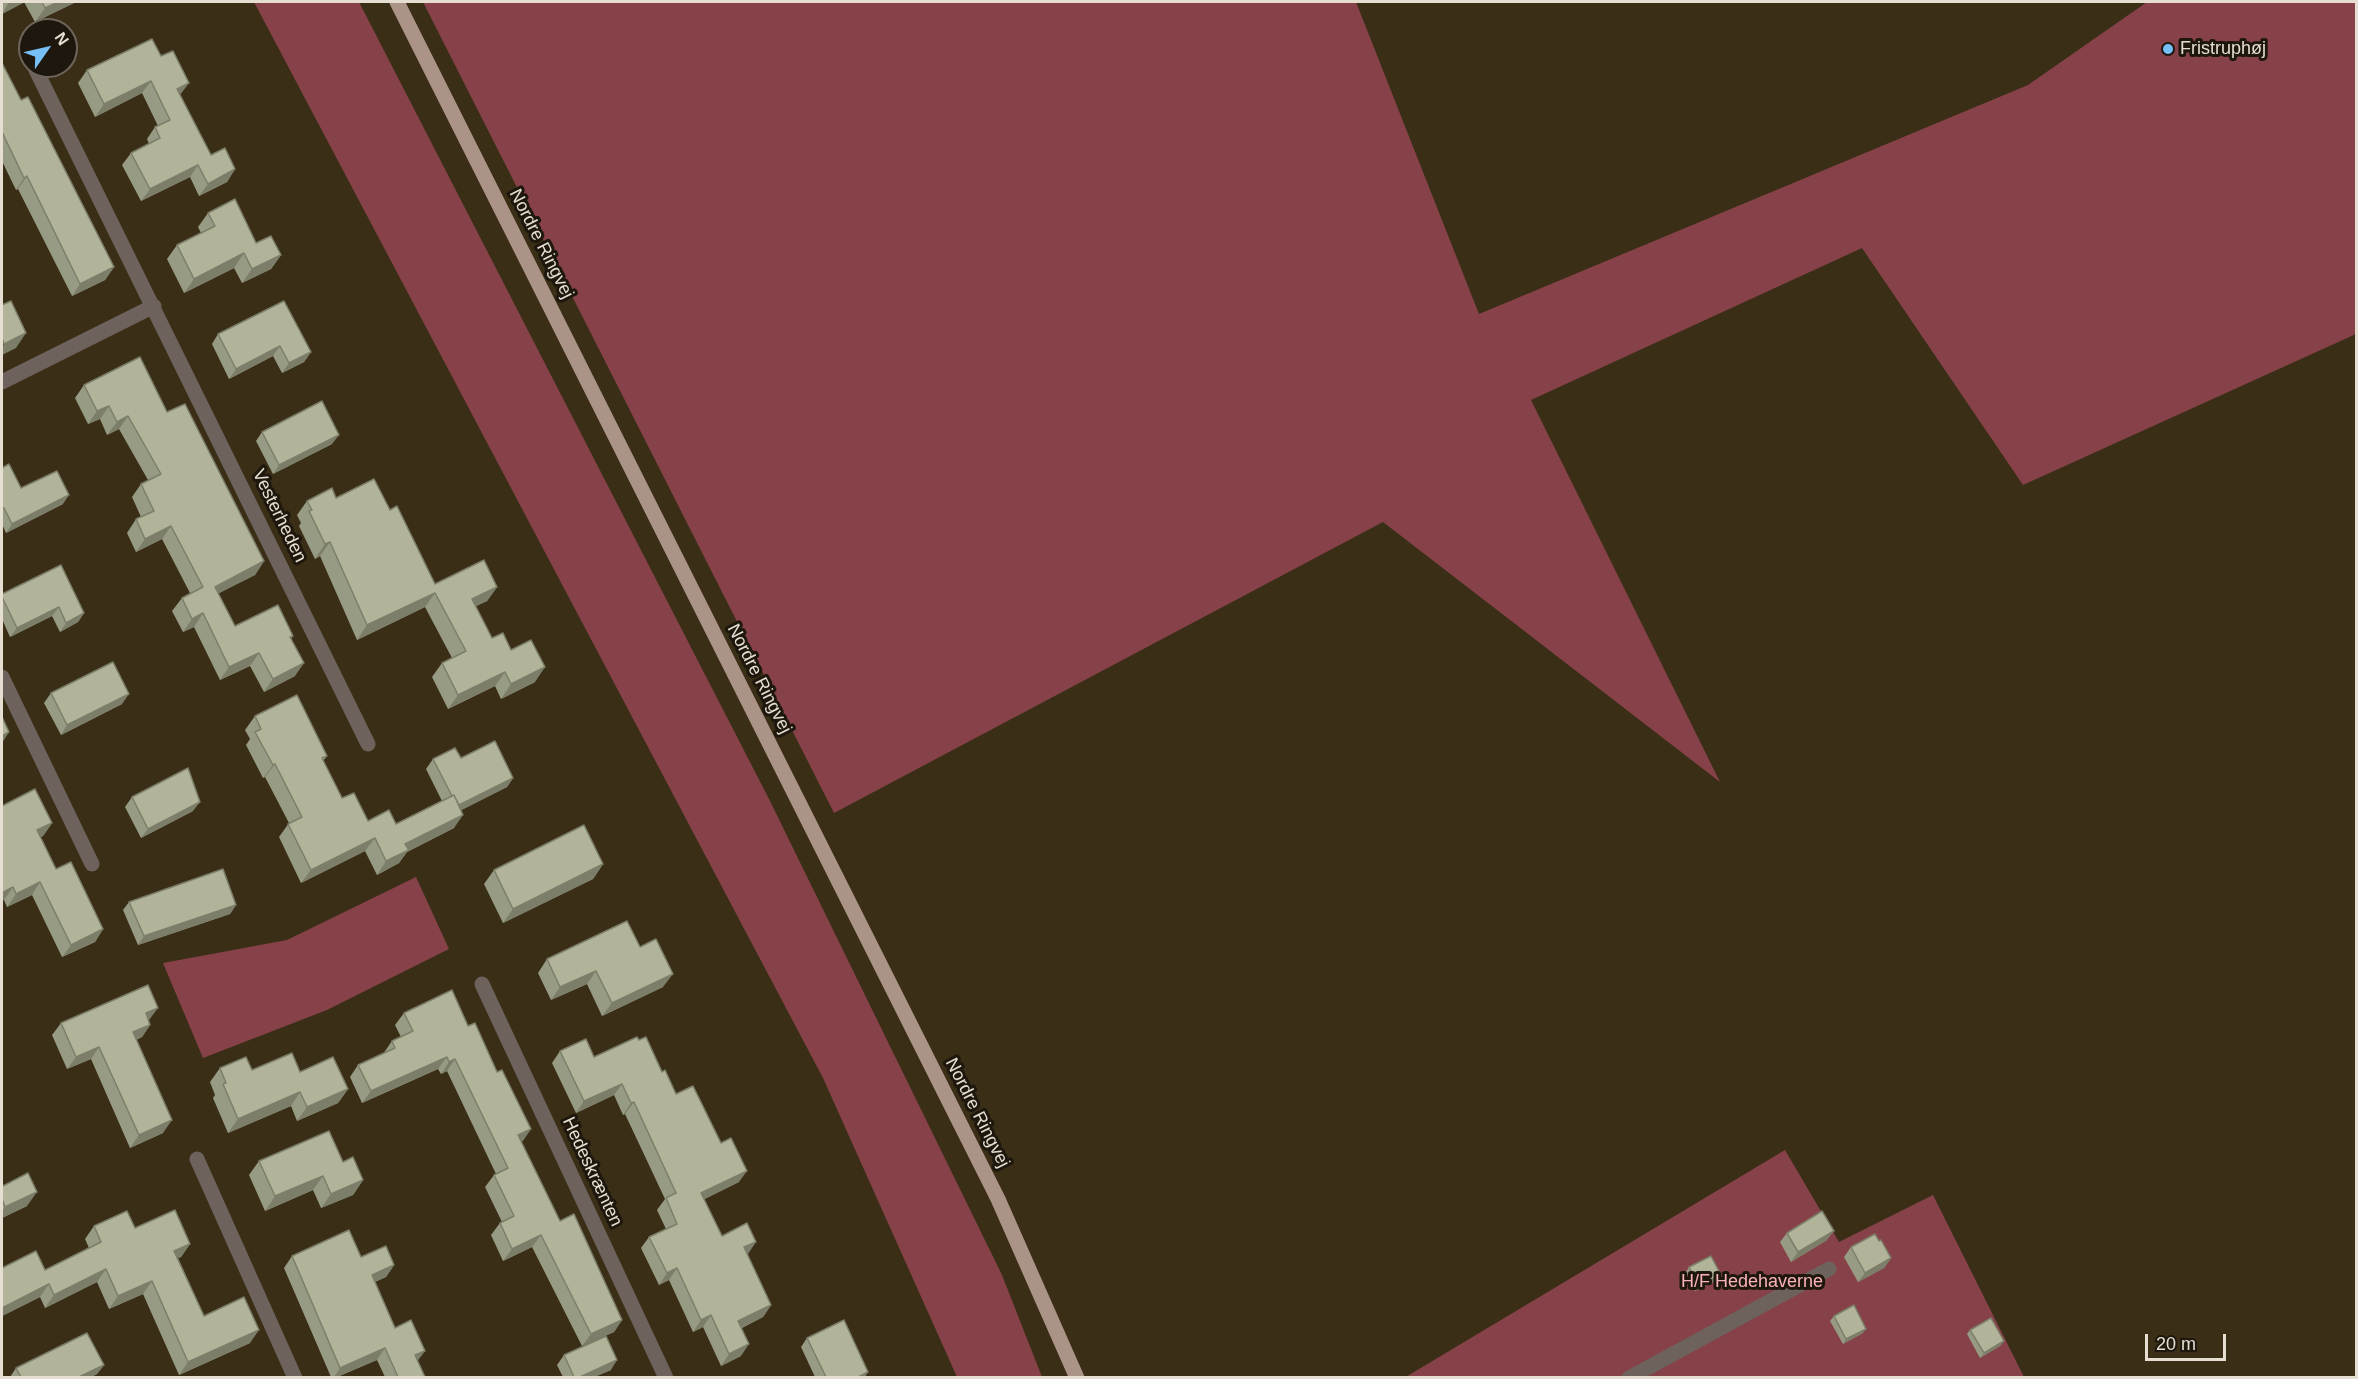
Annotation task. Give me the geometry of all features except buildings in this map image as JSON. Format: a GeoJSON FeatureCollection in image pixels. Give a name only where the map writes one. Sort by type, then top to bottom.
{"type":"FeatureCollection","features":[{"type":"Feature","properties":{"kind":"main road","name":"Nordre Ringvej"},"geometry":{"type":"LineString","coordinates":[[397,2],[999,1199],[1077,1377]]}},
{"type":"Feature","properties":{"kind":"street","name":"Vesterheden"},"geometry":{"type":"LineString","coordinates":[[40,78],[368,744]]}},
{"type":"Feature","properties":{"kind":"street"},"geometry":{"type":"LineString","coordinates":[[2,382],[154,306]]}},
{"type":"Feature","properties":{"kind":"street"},"geometry":{"type":"LineString","coordinates":[[2,677],[92,864]]}},
{"type":"Feature","properties":{"kind":"street","name":"Hedeskrænten"},"geometry":{"type":"LineString","coordinates":[[483,984],[666,1377]]}},
{"type":"Feature","properties":{"kind":"street"},"geometry":{"type":"LineString","coordinates":[[197,1159],[295,1377]]}},
{"type":"Feature","properties":{"kind":"street"},"geometry":{"type":"LineString","coordinates":[[1629,1377],[1829,1269]]}},
{"type":"Feature","properties":{"kind":"green space"},"geometry":{"type":"Polygon","coordinates":[[[254,2],[359,2],[769,799],[1002,1275],[1042,1377],[957,1377],[823,1078],[254,2]]]}},
{"type":"Feature","properties":{"kind":"green space"},"geometry":{"type":"Polygon","coordinates":[[[423,2],[1356,2],[1479,314],[2028,85],[2147,2],[2356,2],[2356,334],[2023,485],[1862,248],[1531,400],[1720,782],[1383,522],[834,813],[423,2]]]}},
{"type":"Feature","properties":{"kind":"green space"},"geometry":{"type":"Polygon","coordinates":[[[416,877],[449,949],[327,1010],[203,1058],[163,963],[287,940],[416,877]]]}},
{"type":"Feature","properties":{"kind":"green space","name":"H/F Hedehaverne"},"geometry":{"type":"Polygon","coordinates":[[[1785,1150],[1839,1242],[1933,1195],[2024,1377],[1404,1378],[1785,1150]]]}},
{"type":"Feature","properties":{"kind":"place","name":"Fristruphøj"},"geometry":{"type":"Point","coordinates":[2168,49]}}]}
